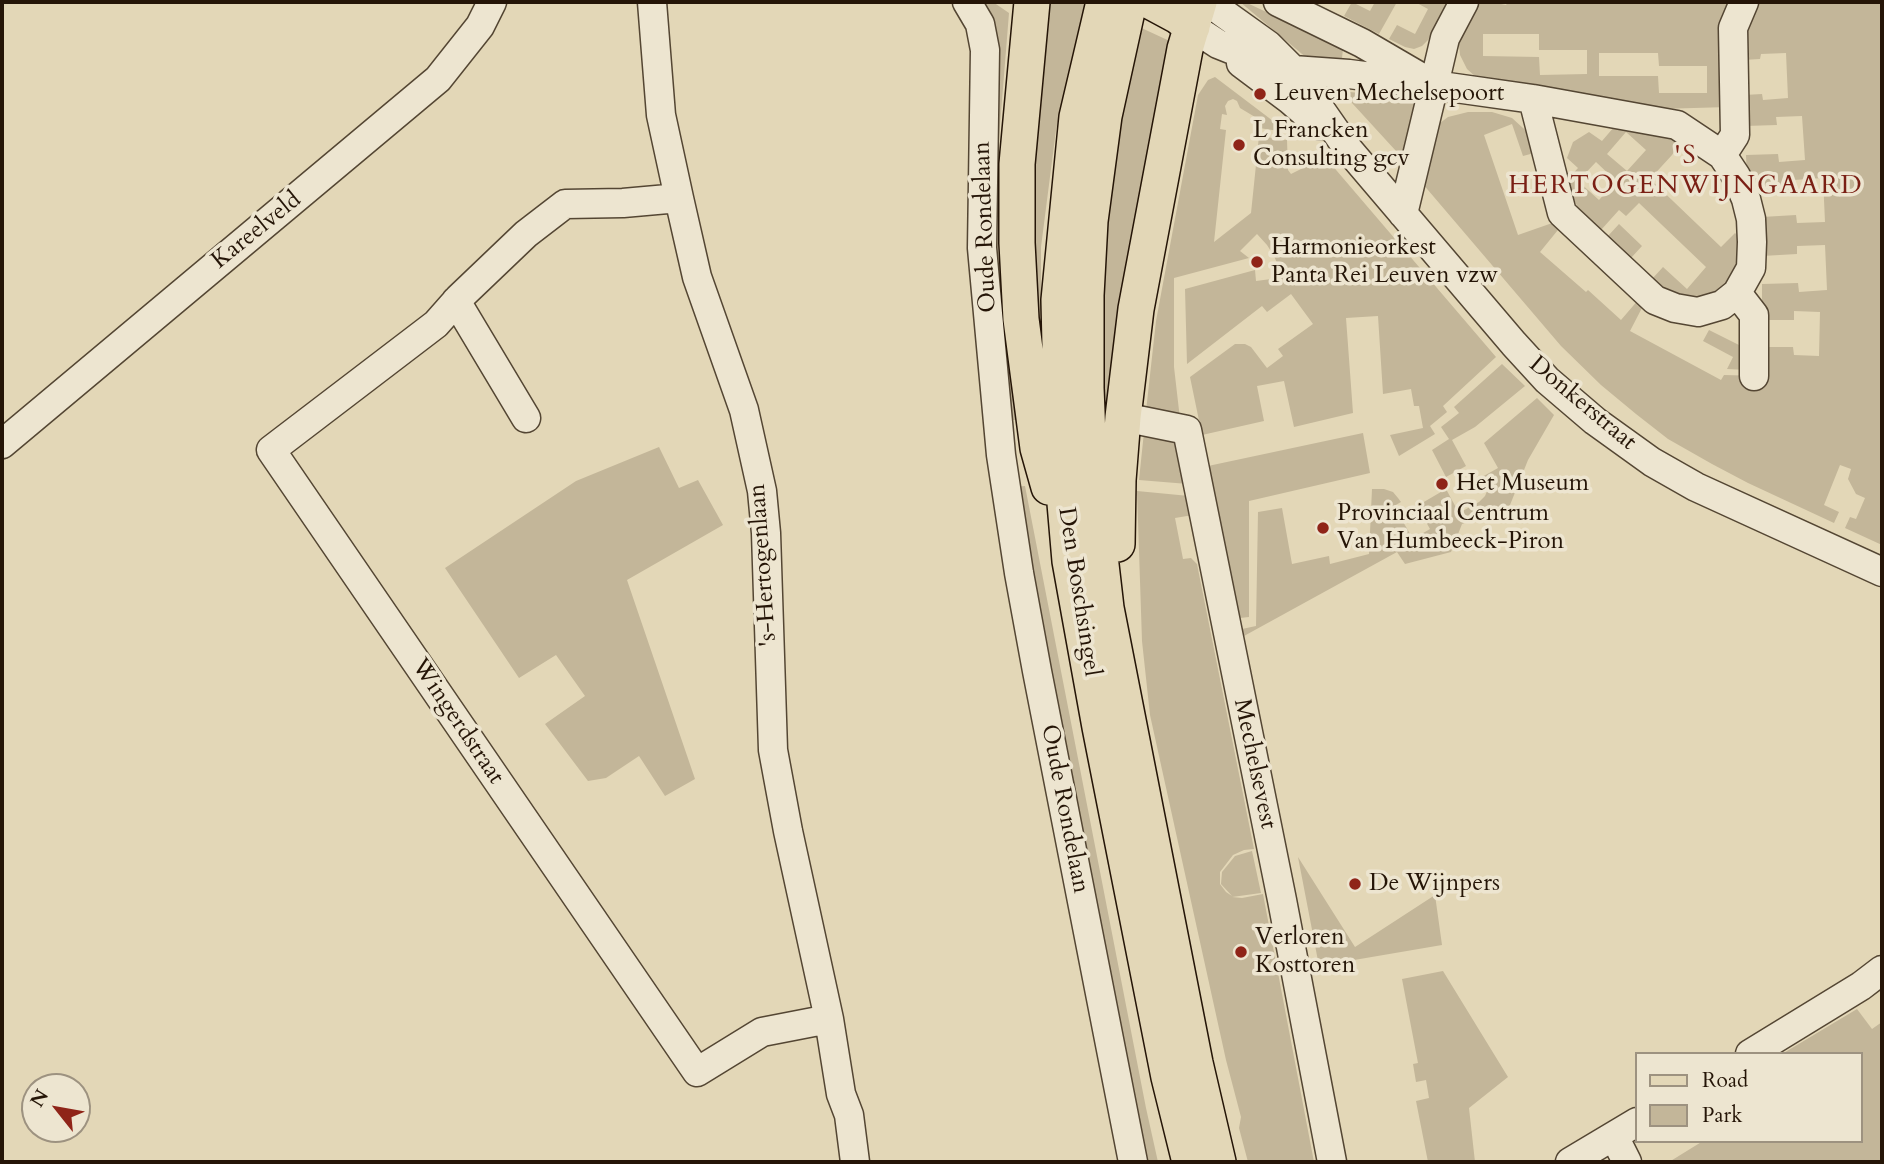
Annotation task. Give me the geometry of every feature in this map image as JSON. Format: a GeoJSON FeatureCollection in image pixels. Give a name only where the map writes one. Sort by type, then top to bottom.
{"type":"FeatureCollection","features":[{"type":"Feature","properties":{"kind":"main road"},"geometry":{"type":"LineString","coordinates":[[1032,2],[1017,164],[1021,319],[1038,448],[1070,561]]}},
{"type":"Feature","properties":{"kind":"main road"},"geometry":{"type":"LineString","coordinates":[[1107,608],[1117,583],[1118,480],[1136,309],[1185,49],[1154,10]]}},
{"type":"Feature","properties":{"kind":"main road","name":"Den Boschsingel"},"geometry":{"type":"LineString","coordinates":[[1154,10],[1077,117],[1059,300],[1063,480],[1070,561],[1100,727],[1169,1077],[1190,1162]]}},
{"type":"Feature","properties":{"kind":"main road","name":"Den Boschsingel"},"geometry":{"type":"LineString","coordinates":[[1154,10],[1104,116],[1090,221],[1086,295],[1089,461],[1107,608],[1192,1050],[1218,1162]]}},
{"type":"Feature","properties":{"kind":"street","name":"Kareelveld"},"geometry":{"type":"LineString","coordinates":[[2,444],[438,79],[480,26],[492,2]]}},
{"type":"Feature","properties":{"kind":"street","name":"'s-Hertogenlaan"},"geometry":{"type":"LineString","coordinates":[[652,2],[661,115],[679,198],[697,277],[744,410],[762,491],[766,533],[773,750],[829,1018],[841,1094],[849,1115],[853,1162]]}},
{"type":"Feature","properties":{"kind":"street","name":"Oude Rondelaan"},"geometry":{"type":"LineString","coordinates":[[967,2],[980,24],[985,50],[982,248],[1001,455],[1031,636],[1133,1162]]}},
{"type":"Feature","properties":{"kind":"street"},"geometry":{"type":"LineString","coordinates":[[1278,2],[1362,43],[1434,85]]}},
{"type":"Feature","properties":{"kind":"street"},"geometry":{"type":"LineString","coordinates":[[1403,214],[1444,38],[1464,2]]}},
{"type":"Feature","properties":{"kind":"street"},"geometry":{"type":"LineString","coordinates":[[1722,155],[1735,135],[1733,28],[1744,2]]}},
{"type":"Feature","properties":{"kind":"street","name":"Donkerstraat"},"geometry":{"type":"LineString","coordinates":[[1154,10],[1227,48],[1240,62],[1348,149]]}},
{"type":"Feature","properties":{"kind":"street","name":"Donkerstraat"},"geometry":{"type":"LineString","coordinates":[[1154,10],[1268,45],[1293,70],[1348,149],[1522,353],[1547,380],[1595,421],[1653,462],[1696,487],[1882,572]]}},
{"type":"Feature","properties":{"kind":"street"},"geometry":{"type":"LineString","coordinates":[[1349,74],[1362,43]]}},
{"type":"Feature","properties":{"kind":"street"},"geometry":{"type":"LineString","coordinates":[[1227,48],[1273,66],[1293,70],[1349,74],[1533,99],[1677,125],[1722,155],[1746,199],[1751,219],[1751,268],[1737,293],[1722,304],[1698,312],[1675,308],[1655,300],[1562,213],[1533,99]]}},
{"type":"Feature","properties":{"kind":"street","name":"Wingerdstraat"},"geometry":{"type":"LineString","coordinates":[[679,198],[613,204],[565,204],[526,234],[456,300],[436,324],[271,450],[697,1072],[762,1032],[829,1018]]}},
{"type":"Feature","properties":{"kind":"street"},"geometry":{"type":"LineString","coordinates":[[1737,293],[1754,315],[1754,376]]}},
{"type":"Feature","properties":{"kind":"street"},"geometry":{"type":"LineString","coordinates":[[456,300],[526,418]]}},
{"type":"Feature","properties":{"kind":"street","name":"Mechelsevest"},"geometry":{"type":"LineString","coordinates":[[1123,417],[1187,430],[1280,888],[1332,1162]]}},
{"type":"Feature","properties":{"kind":"street"},"geometry":{"type":"LineString","coordinates":[[1001,455],[1038,448]]}},
{"type":"Feature","properties":{"kind":"street"},"geometry":{"type":"LineString","coordinates":[[1753,1052],[1861,986],[1882,970]]}},
{"type":"Feature","properties":{"kind":"street"},"geometry":{"type":"LineString","coordinates":[[1570,1162],[1626,1129],[1627,1162]]}},
{"type":"Feature","properties":{"kind":"green space"},"geometry":{"type":"Polygon","coordinates":[[[983,2],[993,2],[1009,13],[997,163],[998,246],[1016,420],[1008,420],[990,246],[994,17],[983,2]]]}},
{"type":"Feature","properties":{"kind":"green space"},"geometry":{"type":"Polygon","coordinates":[[[1046,2],[1085,2],[1056,130],[1041,247],[1045,416],[1031,318],[1029,179],[1046,2]]]}},
{"type":"Feature","properties":{"kind":"green space"},"geometry":{"type":"Polygon","coordinates":[[[1240,2],[1341,47],[1342,58],[1338,62],[1314,64],[1240,2]]]}},
{"type":"Feature","properties":{"kind":"green space"},"geometry":{"type":"Polygon","coordinates":[[[1352,2],[1370,11],[1375,2],[1397,2],[1379,34],[1344,16],[1352,2]]]}},
{"type":"Feature","properties":{"kind":"green space"},"geometry":{"type":"Polygon","coordinates":[[[1415,2],[1448,2],[1428,40],[1414,49],[1389,39],[1397,25],[1415,34],[1428,9],[1415,2]]]}},
{"type":"Feature","properties":{"kind":"green space"},"geometry":{"type":"Polygon","coordinates":[[[1476,2],[1506,5],[1508,2],[1735,2],[1728,107],[1660,109],[1477,78],[1467,69],[1460,55],[1458,35],[1476,2]],[[1483,34],[1483,56],[1539,57],[1540,75],[1587,74],[1587,50],[1539,50],[1539,34],[1483,34]],[[1599,53],[1599,76],[1658,76],[1659,93],[1707,93],[1707,66],[1659,66],[1658,53],[1599,53]]]}},
{"type":"Feature","properties":{"kind":"green space"},"geometry":{"type":"Polygon","coordinates":[[[1752,2],[1882,2],[1882,545],[1845,528],[1850,517],[1856,519],[1865,498],[1856,494],[1848,479],[1851,469],[1840,465],[1824,505],[1839,512],[1834,523],[1712,464],[1668,439],[1636,414],[1561,346],[1422,183],[1432,129],[1448,117],[1468,112],[1492,112],[1512,118],[1534,138],[1538,152],[1523,156],[1512,124],[1484,135],[1518,235],[1558,221],[1562,225],[1540,252],[1621,320],[1639,299],[1644,304],[1630,331],[1721,380],[1724,375],[1761,376],[1761,347],[1793,347],[1794,355],[1819,356],[1820,312],[1794,311],[1794,320],[1762,320],[1762,284],[1798,283],[1799,292],[1827,290],[1825,245],[1797,246],[1797,254],[1762,256],[1762,217],[1796,215],[1797,223],[1825,222],[1823,178],[1794,180],[1795,191],[1758,193],[1747,178],[1746,155],[1778,154],[1779,162],[1805,160],[1802,116],[1776,117],[1777,125],[1745,126],[1744,95],[1762,94],[1763,100],[1788,98],[1786,53],[1761,54],[1760,59],[1743,60],[1742,39],[1752,2]]]}},
{"type":"Feature","properties":{"kind":"green space"},"geometry":{"type":"Polygon","coordinates":[[[1135,25],[1174,43],[1114,467],[1094,393],[1100,225],[1135,25]]]}},
{"type":"Feature","properties":{"kind":"green space"},"geometry":{"type":"Polygon","coordinates":[[[1215,77],[1277,124],[1303,131],[1306,135],[1259,128],[1260,120],[1240,108],[1237,101],[1228,101],[1225,106],[1227,115],[1222,114],[1220,129],[1226,130],[1214,242],[1251,213],[1259,136],[1287,140],[1288,170],[1291,174],[1325,157],[1496,357],[1443,406],[1447,412],[1430,426],[1435,434],[1399,456],[1390,435],[1423,428],[1419,406],[1414,406],[1411,389],[1383,394],[1378,316],[1346,318],[1353,413],[1294,427],[1284,381],[1257,386],[1264,421],[1202,435],[1190,377],[1235,344],[1251,347],[1267,368],[1283,356],[1278,349],[1313,324],[1291,294],[1267,312],[1262,306],[1187,364],[1185,289],[1255,270],[1256,281],[1279,278],[1274,256],[1257,234],[1240,251],[1249,258],[1174,278],[1174,367],[1180,419],[1146,411],[1156,321],[1198,95],[1208,80],[1215,77]]]}},
{"type":"Feature","properties":{"kind":"green space"},"geometry":{"type":"Polygon","coordinates":[[[1341,91],[1422,100],[1407,163],[1341,91]]]}},
{"type":"Feature","properties":{"kind":"green space"},"geometry":{"type":"Polygon","coordinates":[[[1614,127],[1676,140],[1677,147],[1672,155],[1650,179],[1721,247],[1735,233],[1739,237],[1737,271],[1729,283],[1710,296],[1690,301],[1667,294],[1652,279],[1663,267],[1687,289],[1706,267],[1639,203],[1626,216],[1619,210],[1601,230],[1577,206],[1568,179],[1578,168],[1567,158],[1573,142],[1589,132],[1602,141],[1614,127]],[[1626,132],[1607,154],[1627,171],[1646,150],[1626,132]],[[1596,162],[1578,181],[1599,200],[1616,181],[1596,162]]]}},
{"type":"Feature","properties":{"kind":"green space"},"geometry":{"type":"Polygon","coordinates":[[[1619,224],[1642,246],[1631,258],[1608,236],[1619,224]]]}},
{"type":"Feature","properties":{"kind":"green space"},"geometry":{"type":"Polygon","coordinates":[[[1709,330],[1747,349],[1747,370],[1727,369],[1733,357],[1703,341],[1709,330]]]}},
{"type":"Feature","properties":{"kind":"green space"},"geometry":{"type":"Polygon","coordinates":[[[1502,364],[1525,386],[1475,427],[1452,440],[1466,466],[1446,477],[1432,450],[1449,439],[1441,427],[1459,413],[1454,407],[1502,364]]]}},
{"type":"Feature","properties":{"kind":"green space"},"geometry":{"type":"Polygon","coordinates":[[[1537,398],[1554,415],[1528,460],[1510,505],[1462,524],[1451,552],[1405,564],[1397,552],[1244,636],[1242,629],[1256,626],[1258,512],[1282,508],[1292,564],[1329,556],[1330,564],[1369,554],[1372,489],[1393,492],[1398,498],[1401,502],[1394,506],[1413,539],[1430,529],[1417,506],[1446,489],[1459,513],[1485,496],[1488,489],[1482,477],[1498,468],[1484,443],[1537,398]]]}},
{"type":"Feature","properties":{"kind":"green space"},"geometry":{"type":"Polygon","coordinates":[[[1144,432],[1174,434],[1188,484],[1139,480],[1144,432]]]}},
{"type":"Feature","properties":{"kind":"green space"},"geometry":{"type":"Polygon","coordinates":[[[1363,433],[1370,473],[1249,501],[1249,617],[1240,618],[1208,466],[1363,433]]]}},
{"type":"Feature","properties":{"kind":"green space"},"geometry":{"type":"Polygon","coordinates":[[[659,447],[679,488],[698,480],[723,525],[627,580],[695,779],[665,796],[639,756],[606,778],[588,781],[545,724],[585,696],[556,655],[519,678],[445,568],[576,481],[659,447]]]}},
{"type":"Feature","properties":{"kind":"green space"},"geometry":{"type":"Polygon","coordinates":[[[1025,486],[1158,1162],[1141,1162],[1013,487],[1025,486]]]}},
{"type":"Feature","properties":{"kind":"green space"},"geometry":{"type":"Polygon","coordinates":[[[1137,491],[1189,496],[1193,515],[1175,518],[1183,559],[1191,558],[1197,564],[1254,849],[1233,855],[1220,872],[1220,884],[1232,896],[1221,884],[1222,872],[1235,856],[1252,851],[1261,893],[1232,897],[1263,894],[1314,1162],[1248,1162],[1239,1128],[1241,1117],[1150,715],[1142,641],[1137,491]]]}},
{"type":"Feature","properties":{"kind":"green space"},"geometry":{"type":"Polygon","coordinates":[[[1298,857],[1355,947],[1435,895],[1442,945],[1319,966],[1298,857]]]}},
{"type":"Feature","properties":{"kind":"green space"},"geometry":{"type":"Polygon","coordinates":[[[1443,971],[1508,1077],[1469,1108],[1475,1162],[1428,1162],[1416,1101],[1429,1098],[1426,1080],[1416,1082],[1413,1064],[1418,1063],[1402,979],[1443,971]]]}},
{"type":"Feature","properties":{"kind":"green space"},"geometry":{"type":"Polygon","coordinates":[[[1857,1009],[1872,1029],[1882,1022],[1882,1162],[1669,1162],[1700,1143],[1863,1143],[1863,1052],[1785,1052],[1857,1009]]]}},
{"type":"Feature","properties":{"kind":"place","name":"Leuven Mechelsepoort"},"geometry":{"type":"Point","coordinates":[1260,94]}},
{"type":"Feature","properties":{"kind":"place","name":"L Francken Consulting gcv"},"geometry":{"type":"Point","coordinates":[1239,145]}},
{"type":"Feature","properties":{"kind":"place","name":"Harmonieorkest Panta Rei Leuven vzw"},"geometry":{"type":"Point","coordinates":[1257,262]}},
{"type":"Feature","properties":{"kind":"place","name":"Het Museum"},"geometry":{"type":"Point","coordinates":[1442,484]}},
{"type":"Feature","properties":{"kind":"place","name":"Provinciaal Centrum Van Humbeeck-Piron"},"geometry":{"type":"Point","coordinates":[1323,528]}},
{"type":"Feature","properties":{"kind":"place","name":"De Wijnpers"},"geometry":{"type":"Point","coordinates":[1355,884]}},
{"type":"Feature","properties":{"kind":"place","name":"Verloren Kosttoren"},"geometry":{"type":"Point","coordinates":[1241,952]}},
{"type":"Feature","properties":{"kind":"district","name":"'S HERTOGENWIJNGAARD"},"geometry":{"type":"Point","coordinates":[1686,172]}}]}
